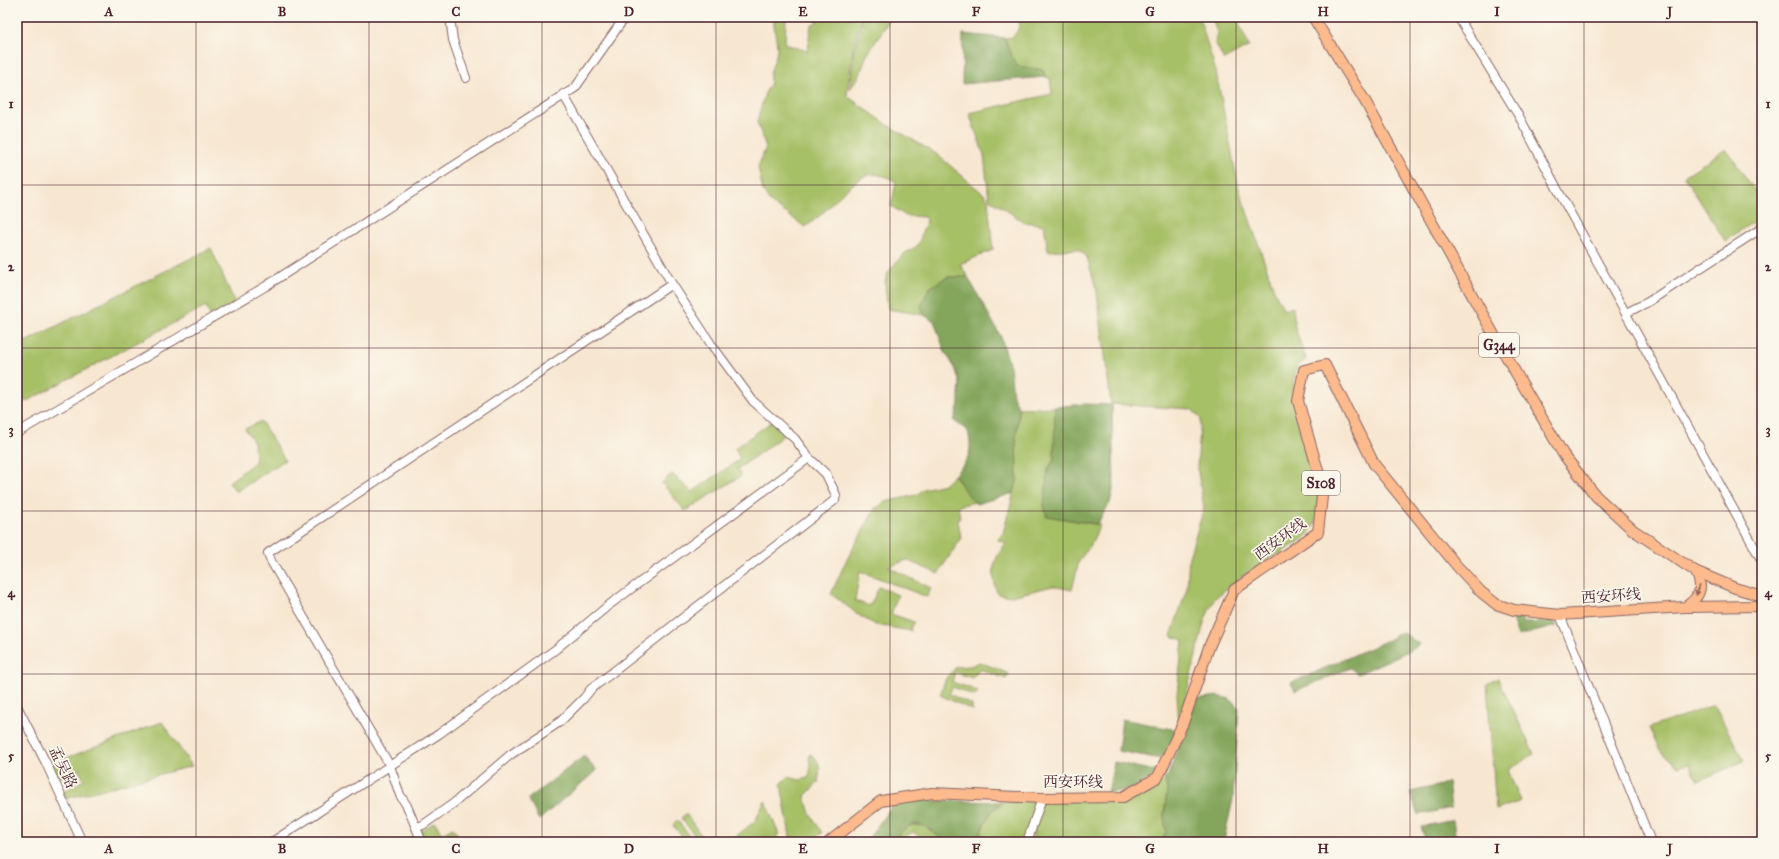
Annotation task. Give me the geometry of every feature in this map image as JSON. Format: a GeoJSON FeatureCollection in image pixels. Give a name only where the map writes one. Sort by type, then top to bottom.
{"type":"FeatureCollection","features":[{"type":"Feature","properties":{"kind":"main road","name":"G344"},"geometry":{"type":"LineString","coordinates":[[1313,17],[1365,101],[1498,344],[1563,454],[1596,496],[1633,530],[1695,571],[1735,588],[1762,596]]}},
{"type":"Feature","properties":{"kind":"main road","name":"西安环线"},"geometry":{"type":"LineString","coordinates":[[829,842],[881,801],[932,793],[1042,798],[1123,797],[1158,777],[1182,723],[1209,647],[1234,590],[1318,532],[1322,488],[1298,401],[1304,370],[1325,365],[1374,464],[1457,566],[1481,592],[1496,604],[1514,610],[1560,615],[1685,607],[1762,606]]}},
{"type":"Feature","properties":{"kind":"main road"},"geometry":{"type":"LineString","coordinates":[[1685,607],[1691,603],[1700,589],[1700,580],[1695,571]]}},
{"type":"Feature","properties":{"kind":"street"},"geometry":{"type":"LineString","coordinates":[[450,17],[453,40],[466,78]]}},
{"type":"Feature","properties":{"kind":"street"},"geometry":{"type":"LineString","coordinates":[[17,433],[266,286],[563,94],[575,88],[625,17]]}},
{"type":"Feature","properties":{"kind":"street"},"geometry":{"type":"LineString","coordinates":[[1458,17],[1520,118],[1762,561]]}},
{"type":"Feature","properties":{"kind":"street"},"geometry":{"type":"LineString","coordinates":[[417,827],[454,803],[510,755],[561,721],[591,689],[835,500],[836,495],[826,474],[809,458],[795,439],[753,401],[711,344],[672,284],[563,94]]}},
{"type":"Feature","properties":{"kind":"street"},"geometry":{"type":"LineString","coordinates":[[1626,313],[1648,302],[1762,228]]}},
{"type":"Feature","properties":{"kind":"street"},"geometry":{"type":"LineString","coordinates":[[422,842],[417,827],[400,795],[390,766],[271,561],[268,552],[672,284]]}},
{"type":"Feature","properties":{"kind":"street"},"geometry":{"type":"LineString","coordinates":[[272,842],[439,734],[556,649],[609,605],[809,458]]}},
{"type":"Feature","properties":{"kind":"street"},"geometry":{"type":"LineString","coordinates":[[1560,615],[1651,842]]}},
{"type":"Feature","properties":{"kind":"street","name":"孟吴路"},"geometry":{"type":"LineString","coordinates":[[17,706],[46,763],[82,842]]}},
{"type":"Feature","properties":{"kind":"street"},"geometry":{"type":"LineString","coordinates":[[1027,842],[1042,798]]}},
{"type":"Feature","properties":{"kind":"green space"},"geometry":{"type":"Polygon","coordinates":[[[774,17],[786,17],[785,44],[807,51],[811,25],[816,23],[818,17],[860,17],[861,24],[853,48],[847,96],[891,127],[935,153],[985,195],[988,200],[993,250],[960,264],[968,277],[947,277],[921,305],[924,315],[888,309],[885,287],[887,275],[905,253],[915,248],[918,244],[927,219],[925,217],[906,216],[891,206],[896,182],[880,175],[865,176],[852,185],[805,227],[769,201],[763,191],[758,167],[766,147],[757,122],[765,93],[771,83],[770,75],[777,53],[774,17]]]}},
{"type":"Feature","properties":{"kind":"green space"},"geometry":{"type":"Polygon","coordinates":[[[861,17],[891,17],[866,57],[860,75],[850,89],[854,50],[863,25],[861,17]]]}},
{"type":"Feature","properties":{"kind":"green space"},"geometry":{"type":"Polygon","coordinates":[[[1020,17],[1199,17],[1216,72],[1239,189],[1275,292],[1284,310],[1293,307],[1295,328],[1306,359],[1297,367],[1293,382],[1311,452],[1320,508],[1316,523],[1305,538],[1244,575],[1215,598],[1205,619],[1179,724],[1177,695],[1183,640],[1171,636],[1187,588],[1189,557],[1204,508],[1197,467],[1201,418],[1191,409],[1111,404],[1097,292],[1087,257],[1078,249],[1048,251],[1044,225],[1024,222],[989,199],[984,155],[969,113],[1052,94],[1050,78],[1045,77],[1043,70],[1017,66],[1013,59],[1005,38],[1013,37],[1019,28],[1020,17]]]}},
{"type":"Feature","properties":{"kind":"green space"},"geometry":{"type":"Polygon","coordinates":[[[1212,17],[1236,17],[1249,46],[1224,60],[1215,42],[1217,33],[1212,17]]]}},
{"type":"Feature","properties":{"kind":"green space"},"geometry":{"type":"Polygon","coordinates":[[[963,34],[1005,38],[1017,66],[1043,70],[1045,77],[962,84],[963,34]]]}},
{"type":"Feature","properties":{"kind":"green space"},"geometry":{"type":"Polygon","coordinates":[[[1726,149],[1762,201],[1762,216],[1725,241],[1684,176],[1726,149]]]}},
{"type":"Feature","properties":{"kind":"green space"},"geometry":{"type":"Polygon","coordinates":[[[211,248],[235,303],[211,318],[206,306],[25,402],[17,380],[17,346],[211,248]]]}},
{"type":"Feature","properties":{"kind":"green space"},"geometry":{"type":"Polygon","coordinates":[[[947,277],[968,277],[1001,337],[1010,366],[1013,396],[1019,408],[1016,438],[1017,481],[1014,493],[976,504],[964,490],[955,474],[964,464],[970,450],[968,431],[954,421],[959,404],[960,383],[955,368],[945,352],[934,321],[924,315],[921,306],[929,288],[947,277]]]}},
{"type":"Feature","properties":{"kind":"green space"},"geometry":{"type":"Polygon","coordinates":[[[1083,404],[1112,405],[1114,486],[1110,503],[1097,524],[1047,516],[1044,506],[1048,469],[1054,460],[1055,407],[1083,404]]]}},
{"type":"Feature","properties":{"kind":"green space"},"geometry":{"type":"Polygon","coordinates":[[[1055,407],[1054,460],[1048,469],[1046,516],[1100,525],[1091,544],[1079,561],[1072,590],[1053,586],[1012,596],[997,594],[994,579],[995,561],[1006,543],[998,540],[1003,533],[1017,481],[1016,437],[1019,408],[1055,407]]]}},
{"type":"Feature","properties":{"kind":"green space"},"geometry":{"type":"Polygon","coordinates":[[[774,420],[788,432],[738,469],[741,476],[685,511],[662,483],[672,474],[692,492],[740,459],[735,448],[774,420]]]}},
{"type":"Feature","properties":{"kind":"green space"},"geometry":{"type":"Polygon","coordinates":[[[261,421],[285,460],[236,492],[229,482],[255,462],[254,442],[245,429],[261,421]]]}},
{"type":"Feature","properties":{"kind":"green space"},"geometry":{"type":"Polygon","coordinates":[[[954,475],[975,502],[958,506],[960,518],[958,520],[961,538],[938,574],[907,560],[888,567],[931,588],[927,597],[860,571],[855,601],[870,606],[879,587],[898,595],[891,614],[914,622],[910,629],[912,631],[876,625],[860,616],[831,594],[845,563],[876,507],[877,508],[885,502],[918,494],[923,489],[945,484],[954,475]]]}},
{"type":"Feature","properties":{"kind":"green space"},"geometry":{"type":"Polygon","coordinates":[[[1510,613],[1521,614],[1523,623],[1544,622],[1544,616],[1550,616],[1557,626],[1518,636],[1510,613]]]}},
{"type":"Feature","properties":{"kind":"green space"},"geometry":{"type":"Polygon","coordinates":[[[1402,632],[1419,644],[1417,647],[1358,674],[1350,668],[1295,691],[1291,683],[1388,640],[1402,632]]]}},
{"type":"Feature","properties":{"kind":"green space"},"geometry":{"type":"Polygon","coordinates":[[[980,662],[1009,674],[1006,679],[980,669],[972,678],[955,672],[952,682],[978,691],[975,696],[953,687],[949,694],[972,705],[972,710],[940,695],[946,678],[956,667],[970,666],[980,662]]]}},
{"type":"Feature","properties":{"kind":"green space"},"geometry":{"type":"Polygon","coordinates":[[[1498,678],[1534,754],[1508,770],[1521,801],[1496,810],[1487,684],[1498,678]]]}},
{"type":"Feature","properties":{"kind":"green space"},"geometry":{"type":"Polygon","coordinates":[[[1218,696],[1230,699],[1239,708],[1233,799],[1224,840],[1232,842],[1161,842],[1166,832],[1164,816],[1167,791],[1165,778],[1168,775],[1195,699],[1218,696]]]}},
{"type":"Feature","properties":{"kind":"green space"},"geometry":{"type":"Polygon","coordinates":[[[1714,705],[1744,761],[1698,781],[1689,764],[1678,767],[1660,750],[1649,728],[1714,705]]]}},
{"type":"Feature","properties":{"kind":"green space"},"geometry":{"type":"Polygon","coordinates":[[[1122,719],[1177,730],[1167,760],[1118,751],[1122,719]]]}},
{"type":"Feature","properties":{"kind":"green space"},"geometry":{"type":"Polygon","coordinates":[[[162,722],[192,766],[65,799],[61,793],[84,780],[78,769],[52,781],[45,766],[162,722]]]}},
{"type":"Feature","properties":{"kind":"green space"},"geometry":{"type":"Polygon","coordinates":[[[810,754],[817,760],[819,766],[818,783],[805,796],[809,811],[822,833],[809,842],[791,842],[781,784],[788,777],[800,780],[808,778],[810,773],[810,754]]]}},
{"type":"Feature","properties":{"kind":"green space"},"geometry":{"type":"Polygon","coordinates":[[[584,756],[597,770],[539,820],[528,799],[584,756]]]}},
{"type":"Feature","properties":{"kind":"green space"},"geometry":{"type":"Polygon","coordinates":[[[1114,762],[1159,772],[1133,789],[1108,793],[1114,762]]]}},
{"type":"Feature","properties":{"kind":"green space"},"geometry":{"type":"Polygon","coordinates":[[[1165,778],[1167,791],[1164,816],[1166,832],[1161,842],[1031,842],[1041,801],[1117,801],[1150,793],[1165,778]]]}},
{"type":"Feature","properties":{"kind":"green space"},"geometry":{"type":"Polygon","coordinates":[[[1448,781],[1451,808],[1418,815],[1410,792],[1441,785],[1448,781]]]}},
{"type":"Feature","properties":{"kind":"green space"},"geometry":{"type":"Polygon","coordinates":[[[916,800],[1003,802],[990,814],[976,842],[945,842],[931,830],[918,824],[907,828],[900,833],[894,842],[866,842],[893,804],[916,800]]]}},
{"type":"Feature","properties":{"kind":"green space"},"geometry":{"type":"Polygon","coordinates":[[[765,801],[778,832],[779,842],[729,842],[755,821],[765,801]]]}},
{"type":"Feature","properties":{"kind":"green space"},"geometry":{"type":"Polygon","coordinates":[[[1005,801],[1037,801],[1027,842],[976,842],[990,814],[1005,801]]]}},
{"type":"Feature","properties":{"kind":"green space"},"geometry":{"type":"Polygon","coordinates":[[[686,814],[706,842],[700,842],[681,818],[686,814]]]}},
{"type":"Feature","properties":{"kind":"green space"},"geometry":{"type":"Polygon","coordinates":[[[677,820],[694,842],[686,842],[673,825],[677,820]]]}},
{"type":"Feature","properties":{"kind":"green space"},"geometry":{"type":"Polygon","coordinates":[[[1453,820],[1456,840],[1448,842],[1426,842],[1421,827],[1453,820]]]}},
{"type":"Feature","properties":{"kind":"green space"},"geometry":{"type":"Polygon","coordinates":[[[435,822],[442,834],[453,828],[462,841],[423,842],[419,832],[435,822]]]}},
{"type":"Feature","properties":{"kind":"green space"},"geometry":{"type":"Polygon","coordinates":[[[913,825],[925,826],[945,842],[927,842],[913,832],[907,835],[904,842],[894,842],[905,827],[913,825]]]}}]}
